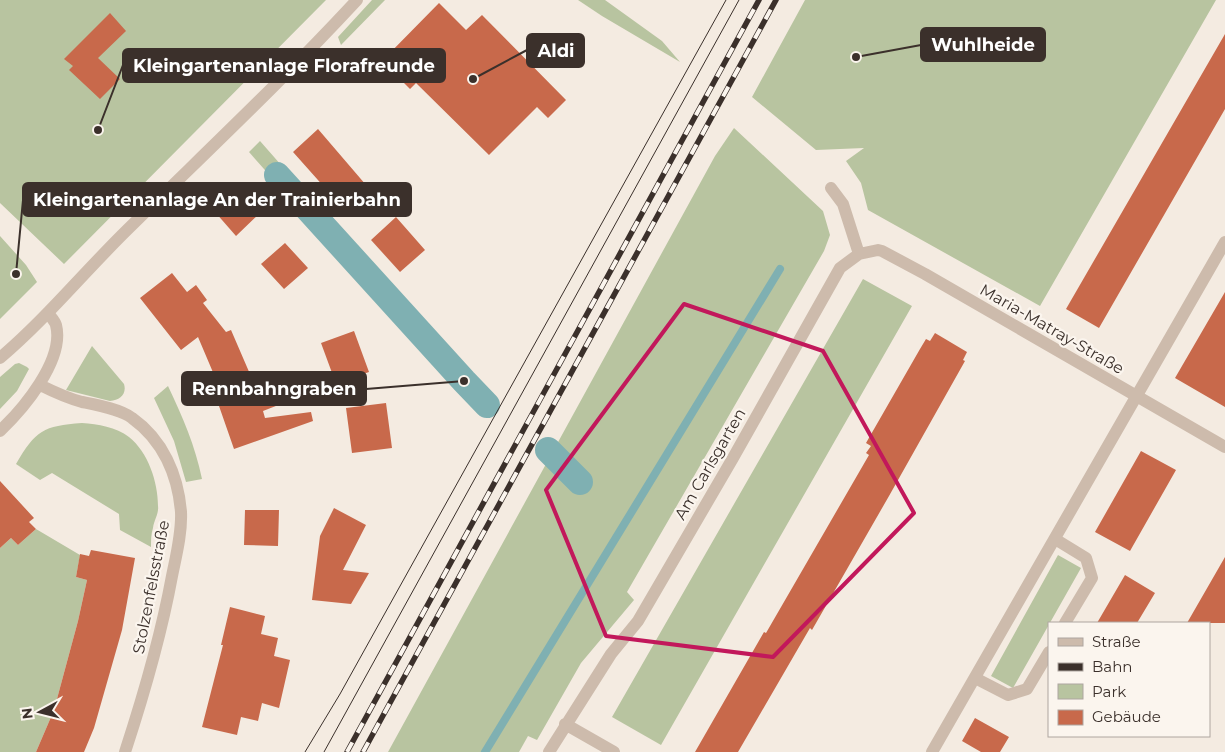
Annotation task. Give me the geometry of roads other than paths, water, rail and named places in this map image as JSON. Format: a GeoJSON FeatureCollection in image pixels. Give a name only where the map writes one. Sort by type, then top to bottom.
{"type":"FeatureCollection","features":[{"type":"Feature","properties":{"kind":"street"},"geometry":{"type":"LineString","coordinates":[[0,358],[48,313],[94,263],[229,129],[280,82],[357,0]]}},
{"type":"Feature","properties":{"kind":"street"},"geometry":{"type":"LineString","coordinates":[[831,188],[843,204],[859,254]]}},
{"type":"Feature","properties":{"kind":"street"},"geometry":{"type":"LineString","coordinates":[[932,752],[1225,242]]}},
{"type":"Feature","properties":{"kind":"street","name":"Maria-Matray-Straße"},"geometry":{"type":"LineString","coordinates":[[859,254],[878,250],[882,251],[1225,447]]}},
{"type":"Feature","properties":{"kind":"street","name":"Am Carlsgarten"},"geometry":{"type":"LineString","coordinates":[[548,752],[611,654],[638,621],[840,268],[859,254]]}},
{"type":"Feature","properties":{"kind":"street"},"geometry":{"type":"LineString","coordinates":[[0,431],[40,385],[56,350],[56,325],[48,313]]}},
{"type":"Feature","properties":{"kind":"street","name":"Stolzenfelsstraße"},"geometry":{"type":"LineString","coordinates":[[40,385],[58,394],[131,416],[150,433],[164,453],[174,473],[181,513],[177,554],[158,645],[125,752]]}},
{"type":"Feature","properties":{"kind":"street"},"geometry":{"type":"LineString","coordinates":[[1055,539],[1086,558],[1092,578],[1066,622]]}},
{"type":"Feature","properties":{"kind":"street"},"geometry":{"type":"LineString","coordinates":[[975,678],[1008,696],[1027,689],[1048,654]]}},
{"type":"Feature","properties":{"kind":"street"},"geometry":{"type":"LineString","coordinates":[[565,724],[614,752]]}},
{"type":"Feature","properties":{"kind":"waterway"},"geometry":{"type":"LineString","coordinates":[[277,175],[487,405]]}},
{"type":"Feature","properties":{"kind":"waterway"},"geometry":{"type":"LineString","coordinates":[[485,752],[780,269]]}},
{"type":"Feature","properties":{"kind":"waterway"},"geometry":{"type":"LineString","coordinates":[[548,450],[580,482]]}},
{"type":"Feature","properties":{"kind":"tram line"},"geometry":{"type":"LineString","coordinates":[[305,752],[340,694],[726,0]]}},
{"type":"Feature","properties":{"kind":"tram line"},"geometry":{"type":"LineString","coordinates":[[324,752],[739,0]]}},
{"type":"Feature","properties":{"kind":"railway"},"geometry":{"type":"LineString","coordinates":[[347,752],[759,0]]}},
{"type":"Feature","properties":{"kind":"railway"},"geometry":{"type":"LineString","coordinates":[[363,752],[776,0]]}},
{"type":"Feature","properties":{"kind":"place","name":"Wuhlheide"},"geometry":{"type":"Point","coordinates":[856,57]}},
{"type":"Feature","properties":{"kind":"place","name":"Aldi"},"geometry":{"type":"Point","coordinates":[473,79]}},
{"type":"Feature","properties":{"kind":"place","name":"Kleingartenanlage Florafreunde"},"geometry":{"type":"Point","coordinates":[98,130]}},
{"type":"Feature","properties":{"kind":"place","name":"Kleingartenanlage An der Trainierbahn"},"geometry":{"type":"Point","coordinates":[16,274]}},
{"type":"Feature","properties":{"kind":"place","name":"Rennbahngraben"},"geometry":{"type":"Point","coordinates":[464,381]}}]}
